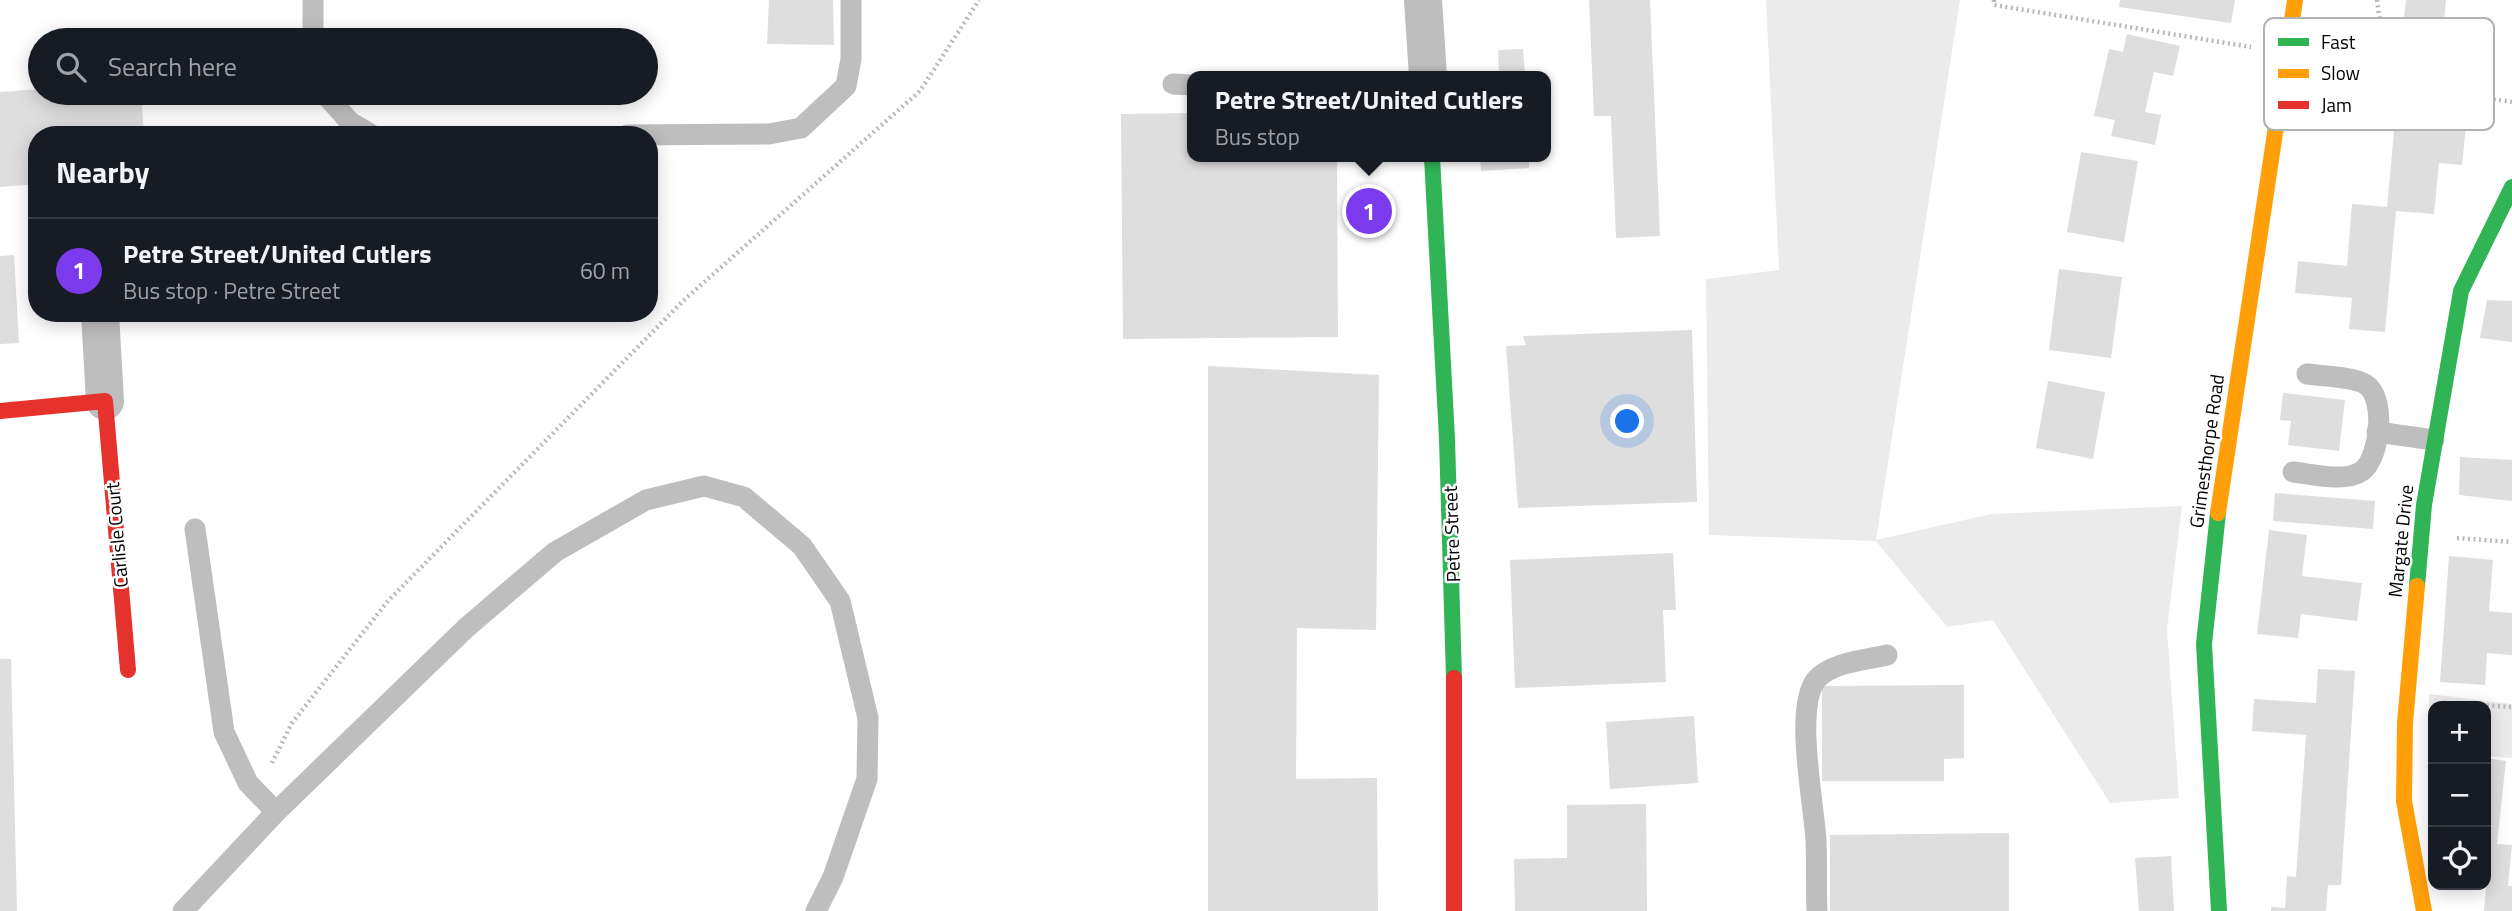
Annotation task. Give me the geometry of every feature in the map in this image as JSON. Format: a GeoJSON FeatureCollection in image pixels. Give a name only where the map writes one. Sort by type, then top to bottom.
{"type":"FeatureCollection","features":[{"type":"Feature","properties":{"kind":"street"},"geometry":{"type":"LineString","coordinates":[[1423,0],[1428,71]]}},
{"type":"Feature","properties":{"kind":"street","name":"Grimesthorpe Road"},"geometry":{"type":"LineString","coordinates":[[2292,18],[2295,0]]}},
{"type":"Feature","properties":{"kind":"street","name":"Grimesthorpe Road"},"geometry":{"type":"LineString","coordinates":[[2219,911],[2204,644],[2219,505],[2275,130]]}},
{"type":"Feature","properties":{"kind":"street","name":"Petre Street"},"geometry":{"type":"LineString","coordinates":[[1432,162],[1447,413],[1457,748],[1454,911]]}},
{"type":"Feature","properties":{"kind":"street","name":"Margate Drive"},"geometry":{"type":"LineString","coordinates":[[2424,911],[2410,846],[2404,801],[2407,700],[2421,535],[2434,440],[2461,291],[2512,187]]}},
{"type":"Feature","properties":{"kind":"street","name":"Carlisle Court"},"geometry":{"type":"LineString","coordinates":[[101,322],[128,670]]}},
{"type":"Feature","properties":{"kind":"street"},"geometry":{"type":"LineString","coordinates":[[0,411],[105,401]]}},
{"type":"Feature","properties":{"kind":"lane"},"geometry":{"type":"LineString","coordinates":[[313,0],[313,28]]}},
{"type":"Feature","properties":{"kind":"lane"},"geometry":{"type":"LineString","coordinates":[[658,135],[769,134],[801,128],[846,86],[851,59],[851,0]]}},
{"type":"Feature","properties":{"kind":"lane"},"geometry":{"type":"LineString","coordinates":[[335,105],[357,126]]}},
{"type":"Feature","properties":{"kind":"lane"},"geometry":{"type":"LineString","coordinates":[[2293,472],[2348,477],[2362,471],[2374,458],[2379,404],[2365,383],[2307,374]]}},
{"type":"Feature","properties":{"kind":"lane"},"geometry":{"type":"LineString","coordinates":[[2377,432],[2434,440]]}},
{"type":"Feature","properties":{"kind":"lane"},"geometry":{"type":"LineString","coordinates":[[183,911],[276,812],[466,628],[555,552],[646,500],[704,485],[744,497],[802,546],[840,601],[867,718],[867,779],[833,877],[816,911]]}},
{"type":"Feature","properties":{"kind":"lane"},"geometry":{"type":"LineString","coordinates":[[195,529],[224,732],[248,783],[276,812]]}},
{"type":"Feature","properties":{"kind":"lane"},"geometry":{"type":"LineString","coordinates":[[1816,911],[1816,840],[1805,729],[1809,695],[1817,679],[1839,666],[1887,655]]}},
{"type":"Feature","properties":{"kind":"path"},"geometry":{"type":"LineString","coordinates":[[257,792],[292,723],[387,602],[684,300],[920,91],[979,0]]}},
{"type":"Feature","properties":{"kind":"path"},"geometry":{"type":"LineString","coordinates":[[1994,0],[1994,5],[2250,47]]}},
{"type":"Feature","properties":{"kind":"path"},"geometry":{"type":"LineString","coordinates":[[2377,0],[2380,18]]}},
{"type":"Feature","properties":{"kind":"path"},"geometry":{"type":"LineString","coordinates":[[2494,99],[2512,102]]}},
{"type":"Feature","properties":{"kind":"path"},"geometry":{"type":"LineString","coordinates":[[2421,535],[2512,542]]}},
{"type":"Feature","properties":{"kind":"path"},"geometry":{"type":"LineString","coordinates":[[2407,700],[2512,707]]}},
{"type":"Feature","properties":{"kind":"shaded area"},"geometry":{"type":"Polygon","coordinates":[[[1766,0],[1960,0],[1876,540],[1991,514],[2182,506],[2167,629],[2179,798],[2110,803],[1993,620],[1947,627],[1876,541],[1709,535],[1706,279],[1779,270],[1766,0]]]}},
{"type":"Feature","properties":{"kind":"shaded area"},"geometry":{"type":"Polygon","coordinates":[[[2429,694],[2487,701],[2429,701],[2429,694]]]}},
{"type":"Feature","properties":{"kind":"shaded area"},"geometry":{"type":"Polygon","coordinates":[[[2491,701],[2512,704],[2512,758],[2491,756],[2491,701]]]}},
{"type":"Feature","properties":{"kind":"building"},"geometry":{"type":"Polygon","coordinates":[[[769,0],[833,0],[834,45],[767,44],[769,0]]]}},
{"type":"Feature","properties":{"kind":"building"},"geometry":{"type":"Polygon","coordinates":[[[1589,0],[1650,0],[1660,236],[1616,238],[1611,116],[1594,116],[1589,0]]]}},
{"type":"Feature","properties":{"kind":"building"},"geometry":{"type":"Polygon","coordinates":[[[2120,0],[2235,0],[2231,23],[2119,7],[2120,0]]]}},
{"type":"Feature","properties":{"kind":"building"},"geometry":{"type":"Polygon","coordinates":[[[2406,0],[2446,0],[2444,18],[2404,18],[2406,0]]]}},
{"type":"Feature","properties":{"kind":"building"},"geometry":{"type":"Polygon","coordinates":[[[2127,34],[2180,46],[2173,76],[2154,72],[2145,112],[2161,115],[2155,145],[2111,136],[2115,120],[2094,116],[2109,49],[2123,52],[2127,34]]]}},
{"type":"Feature","properties":{"kind":"building"},"geometry":{"type":"Polygon","coordinates":[[[1523,49],[1525,71],[1499,71],[1498,50],[1523,49]]]}},
{"type":"Feature","properties":{"kind":"building"},"geometry":{"type":"Polygon","coordinates":[[[28,90],[28,105],[142,105],[143,126],[28,126],[28,185],[0,187],[0,92],[28,90]]]}},
{"type":"Feature","properties":{"kind":"building"},"geometry":{"type":"Polygon","coordinates":[[[1187,113],[1187,162],[1337,162],[1338,337],[1123,339],[1121,114],[1187,113]]]}},
{"type":"Feature","properties":{"kind":"building"},"geometry":{"type":"Polygon","coordinates":[[[2394,130],[2466,130],[2462,165],[2439,163],[2434,214],[2396,211],[2385,332],[2349,329],[2352,298],[2295,293],[2298,261],[2347,266],[2352,204],[2387,207],[2394,130]]]}},
{"type":"Feature","properties":{"kind":"building"},"geometry":{"type":"Polygon","coordinates":[[[2081,152],[2138,161],[2124,242],[2067,232],[2081,152]]]}},
{"type":"Feature","properties":{"kind":"building"},"geometry":{"type":"Polygon","coordinates":[[[1480,162],[1529,162],[1529,168],[1481,171],[1480,162]]]}},
{"type":"Feature","properties":{"kind":"building"},"geometry":{"type":"Polygon","coordinates":[[[14,255],[19,343],[0,344],[0,256],[14,255]]]}},
{"type":"Feature","properties":{"kind":"building"},"geometry":{"type":"Polygon","coordinates":[[[2059,269],[2122,277],[2111,358],[2049,350],[2059,269]]]}},
{"type":"Feature","properties":{"kind":"building"},"geometry":{"type":"Polygon","coordinates":[[[2487,300],[2512,301],[2512,342],[2480,338],[2487,300]]]}},
{"type":"Feature","properties":{"kind":"building"},"geometry":{"type":"Polygon","coordinates":[[[1692,330],[1697,502],[1518,508],[1506,346],[1526,345],[1523,336],[1692,330]]]}},
{"type":"Feature","properties":{"kind":"building"},"geometry":{"type":"Polygon","coordinates":[[[1208,366],[1379,375],[1376,630],[1297,628],[1296,779],[1377,778],[1378,911],[1208,911],[1208,366]]]}},
{"type":"Feature","properties":{"kind":"building"},"geometry":{"type":"Polygon","coordinates":[[[2048,381],[2105,392],[2093,459],[2036,448],[2048,381]]]}},
{"type":"Feature","properties":{"kind":"building"},"geometry":{"type":"Polygon","coordinates":[[[2283,393],[2345,400],[2339,451],[2288,445],[2291,421],[2280,420],[2283,393]]]}},
{"type":"Feature","properties":{"kind":"building"},"geometry":{"type":"Polygon","coordinates":[[[2460,457],[2512,460],[2512,501],[2459,495],[2460,457]]]}},
{"type":"Feature","properties":{"kind":"building"},"geometry":{"type":"Polygon","coordinates":[[[2275,493],[2375,501],[2373,529],[2273,521],[2275,493]]]}},
{"type":"Feature","properties":{"kind":"building"},"geometry":{"type":"Polygon","coordinates":[[[2269,530],[2307,535],[2302,576],[2362,583],[2357,621],[2301,614],[2298,638],[2257,634],[2269,530]]]}},
{"type":"Feature","properties":{"kind":"building"},"geometry":{"type":"Polygon","coordinates":[[[1673,553],[1676,610],[1663,610],[1666,682],[1515,688],[1510,560],[1673,553]]]}},
{"type":"Feature","properties":{"kind":"building"},"geometry":{"type":"Polygon","coordinates":[[[2449,556],[2493,560],[2489,611],[2512,613],[2512,655],[2487,653],[2485,685],[2440,682],[2449,556]]]}},
{"type":"Feature","properties":{"kind":"building"},"geometry":{"type":"Polygon","coordinates":[[[0,659],[11,659],[17,911],[0,911],[0,659]]]}},
{"type":"Feature","properties":{"kind":"building"},"geometry":{"type":"Polygon","coordinates":[[[2318,669],[2355,671],[2341,885],[2328,885],[2326,911],[2271,911],[2271,907],[2285,908],[2287,876],[2296,877],[2306,735],[2252,731],[2254,699],[2316,703],[2318,669]]]}},
{"type":"Feature","properties":{"kind":"building"},"geometry":{"type":"Polygon","coordinates":[[[1964,685],[1964,758],[1944,759],[1944,781],[1822,781],[1822,686],[1964,685]]]}},
{"type":"Feature","properties":{"kind":"building"},"geometry":{"type":"Polygon","coordinates":[[[1694,716],[1698,783],[1610,789],[1606,722],[1694,716]]]}},
{"type":"Feature","properties":{"kind":"building"},"geometry":{"type":"Polygon","coordinates":[[[2491,759],[2506,761],[2497,844],[2512,845],[2508,886],[2512,886],[2512,911],[2484,911],[2486,890],[2491,890],[2491,759]]]}},
{"type":"Feature","properties":{"kind":"building"},"geometry":{"type":"Polygon","coordinates":[[[1646,804],[1647,911],[1515,911],[1514,859],[1567,858],[1567,805],[1646,804]]]}},
{"type":"Feature","properties":{"kind":"building"},"geometry":{"type":"Polygon","coordinates":[[[2009,833],[2009,911],[1830,911],[1830,835],[2009,833]]]}},
{"type":"Feature","properties":{"kind":"building"},"geometry":{"type":"Polygon","coordinates":[[[2171,856],[2174,911],[2139,911],[2135,858],[2171,856]]]}},
{"type":"Feature","properties":{"kind":"traffic: fast"},"geometry":{"type":"LineString","coordinates":[[1432,162],[1447,439],[1454,678]]}},
{"type":"Feature","properties":{"kind":"traffic: fast"},"geometry":{"type":"LineString","coordinates":[[2417,586],[2424,505],[2461,291],[2512,187]]}},
{"type":"Feature","properties":{"kind":"traffic: fast"},"geometry":{"type":"LineString","coordinates":[[2218,513],[2204,644],[2219,911]]}},
{"type":"Feature","properties":{"kind":"traffic: slow"},"geometry":{"type":"LineString","coordinates":[[2292,18],[2295,0]]}},
{"type":"Feature","properties":{"kind":"traffic: slow"},"geometry":{"type":"LineString","coordinates":[[2218,513],[2275,130]]}},
{"type":"Feature","properties":{"kind":"traffic: slow"},"geometry":{"type":"LineString","coordinates":[[2417,586],[2405,723],[2404,801],[2424,911]]}},
{"type":"Feature","properties":{"kind":"traffic: jam"},"geometry":{"type":"LineString","coordinates":[[0,411],[105,401],[128,670]]}},
{"type":"Feature","properties":{"kind":"traffic: jam"},"geometry":{"type":"LineString","coordinates":[[1454,678],[1454,911]]}},
{"type":"Feature","properties":{"kind":"place","name":"Petre Street/United Cutlers"},"geometry":{"type":"Point","coordinates":[1369,211]}}]}
